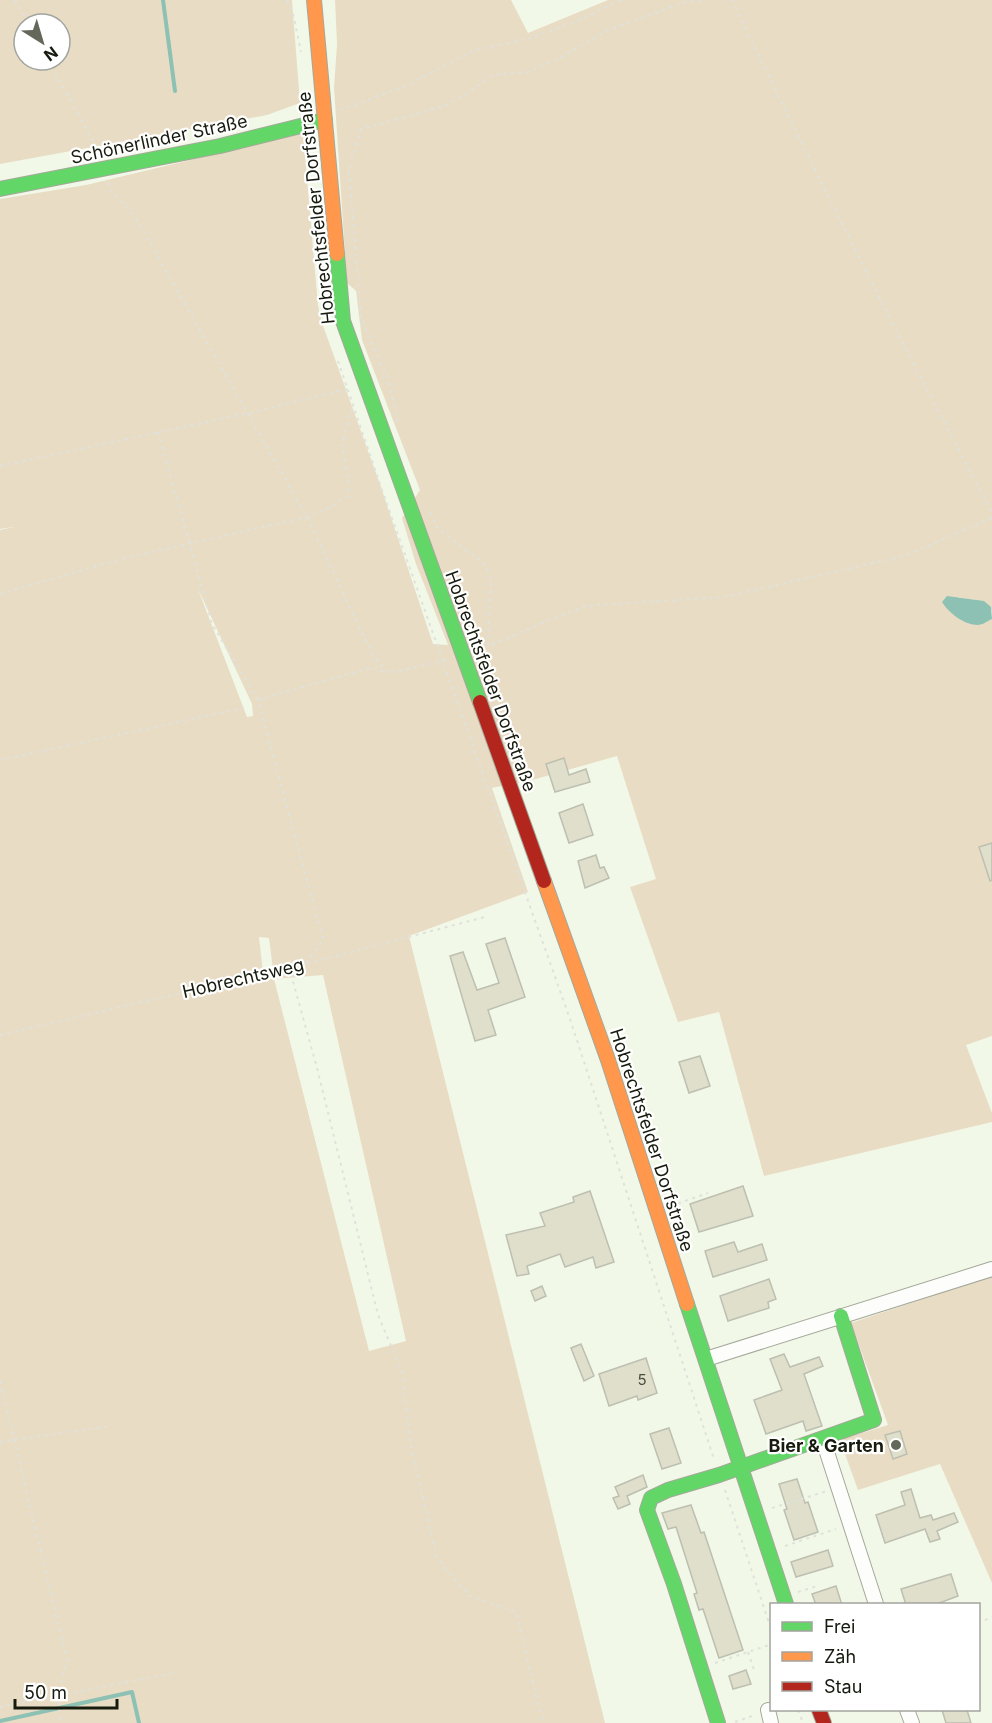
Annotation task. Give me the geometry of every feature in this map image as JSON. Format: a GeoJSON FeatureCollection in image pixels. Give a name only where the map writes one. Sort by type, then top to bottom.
{"type":"FeatureCollection","features":[{"type":"Feature","properties":{"kind":"street","name":"Hobrechtsfelder Dorfstraße"},"geometry":{"type":"LineString","coordinates":[[314,0],[343,321],[608,1060],[785,1603]]}},
{"type":"Feature","properties":{"kind":"street","name":"Schönerlinder Straße"},"geometry":{"type":"LineString","coordinates":[[0,189],[220,146],[324,120]]}},
{"type":"Feature","properties":{"kind":"street"},"geometry":{"type":"LineString","coordinates":[[706,1359],[992,1269]]}},
{"type":"Feature","properties":{"kind":"street"},"geometry":{"type":"LineString","coordinates":[[718,1723],[674,1584],[647,1510],[651,1498],[668,1490],[822,1440],[874,1420],[841,1316]]}},
{"type":"Feature","properties":{"kind":"street"},"geometry":{"type":"LineString","coordinates":[[822,1440],[875,1603]]}},
{"type":"Feature","properties":{"kind":"path"},"geometry":{"type":"LineString","coordinates":[[287,0],[293,13],[302,60]]}},
{"type":"Feature","properties":{"kind":"path"},"geometry":{"type":"LineString","coordinates":[[324,120],[342,109],[408,85],[472,51],[531,38],[575,22],[621,0]]}},
{"type":"Feature","properties":{"kind":"path"},"geometry":{"type":"LineString","coordinates":[[399,423],[388,377],[361,317],[349,169],[361,129],[445,106],[492,75],[527,72],[611,30],[686,2],[702,0]]}},
{"type":"Feature","properties":{"kind":"path"},"geometry":{"type":"LineString","coordinates":[[732,0],[825,193],[992,512]]}},
{"type":"Feature","properties":{"kind":"path"},"geometry":{"type":"LineString","coordinates":[[55,72],[99,153],[111,190],[134,215],[249,413],[307,517],[373,656],[388,673]]}},
{"type":"Feature","properties":{"kind":"path"},"geometry":{"type":"LineString","coordinates":[[0,466],[249,413],[347,389],[570,1019],[770,1629]]}},
{"type":"Feature","properties":{"kind":"path"},"geometry":{"type":"LineString","coordinates":[[0,594],[125,558],[307,517],[327,509],[348,496],[349,486],[342,444],[353,405]]}},
{"type":"Feature","properties":{"kind":"path"},"geometry":{"type":"LineString","coordinates":[[158,432],[212,624],[258,700],[323,939],[305,964]]}},
{"type":"Feature","properties":{"kind":"path"},"geometry":{"type":"LineString","coordinates":[[428,508],[436,526],[484,563],[491,579],[488,646],[584,606],[725,597],[904,556],[992,518]]}},
{"type":"Feature","properties":{"kind":"path"},"geometry":{"type":"LineString","coordinates":[[258,700],[369,668],[388,673],[463,656]]}},
{"type":"Feature","properties":{"kind":"path"},"geometry":{"type":"LineString","coordinates":[[0,760],[244,708]]}},
{"type":"Feature","properties":{"kind":"path","name":"Hobrechtsweg"},"geometry":{"type":"LineString","coordinates":[[0,1035],[305,964],[485,916]]}},
{"type":"Feature","properties":{"kind":"path"},"geometry":{"type":"LineString","coordinates":[[289,967],[317,1068],[378,1315],[402,1372],[411,1447],[437,1558],[468,1595],[516,1612],[543,1723]]}},
{"type":"Feature","properties":{"kind":"path"},"geometry":{"type":"LineString","coordinates":[[657,1211],[708,1193]]}},
{"type":"Feature","properties":{"kind":"path"},"geometry":{"type":"LineString","coordinates":[[0,1381],[67,1660],[58,1694],[60,1723]]}},
{"type":"Feature","properties":{"kind":"path"},"geometry":{"type":"LineString","coordinates":[[0,1442],[110,1425]]}},
{"type":"Feature","properties":{"kind":"path"},"geometry":{"type":"LineString","coordinates":[[756,1513],[838,1487]]}},
{"type":"Feature","properties":{"kind":"path"},"geometry":{"type":"LineString","coordinates":[[769,1552],[850,1524]]}},
{"type":"Feature","properties":{"kind":"path"},"geometry":{"type":"LineString","coordinates":[[701,1668],[770,1644]]}},
{"type":"Feature","properties":{"kind":"path"},"geometry":{"type":"LineString","coordinates":[[748,1652],[755,1673]]}},
{"type":"Feature","properties":{"kind":"path"},"geometry":{"type":"LineString","coordinates":[[0,1707],[173,1672]]}},
{"type":"Feature","properties":{"kind":"path"},"geometry":{"type":"LineString","coordinates":[[732,1723],[769,1717]]}},
{"type":"Feature","properties":{"kind":"shaded area"},"geometry":{"type":"Polygon","coordinates":[[[0,0],[292,0],[300,103],[267,115],[0,164],[0,0]]]}},
{"type":"Feature","properties":{"kind":"shaded area"},"geometry":{"type":"Polygon","coordinates":[[[335,0],[511,0],[528,33],[608,0],[992,0],[992,611],[982,602],[958,597],[979,625],[992,619],[992,1036],[966,1045],[992,1113],[992,1122],[764,1176],[719,1012],[678,1022],[630,887],[656,879],[617,756],[536,779],[492,788],[528,892],[409,936],[605,1723],[0,1723],[0,530],[14,527],[0,529],[0,199],[86,185],[303,133],[321,320],[381,487],[433,644],[448,645],[416,564],[402,518],[420,490],[362,340],[356,291],[347,283],[334,88],[337,44],[335,0]],[[198,589],[247,717],[253,716],[252,704],[198,589]],[[259,937],[264,981],[274,978],[269,938],[259,937]],[[323,975],[274,979],[369,1351],[406,1341],[323,975]]]}},
{"type":"Feature","properties":{"kind":"shaded area"},"geometry":{"type":"Polygon","coordinates":[[[992,1276],[992,1583],[940,1464],[858,1490],[840,1440],[888,1425],[851,1323],[992,1276]]]}},
{"type":"Feature","properties":{"kind":"water"},"geometry":{"type":"Polygon","coordinates":[[[947,596],[984,601],[991,607],[992,619],[978,625],[962,621],[942,602],[947,596]]]}},
{"type":"Feature","properties":{"kind":"building"},"geometry":{"type":"Polygon","coordinates":[[[564,758],[569,775],[586,769],[590,782],[555,792],[546,764],[564,758]]]}},
{"type":"Feature","properties":{"kind":"building"},"geometry":{"type":"Polygon","coordinates":[[[583,804],[593,835],[569,843],[559,813],[583,804]]]}},
{"type":"Feature","properties":{"kind":"building"},"geometry":{"type":"Polygon","coordinates":[[[992,843],[992,880],[990,881],[979,847],[992,843]]]}},
{"type":"Feature","properties":{"kind":"building"},"geometry":{"type":"Polygon","coordinates":[[[596,855],[600,868],[604,867],[609,878],[585,888],[578,861],[596,855]]]}},
{"type":"Feature","properties":{"kind":"building"},"geometry":{"type":"Polygon","coordinates":[[[505,938],[525,997],[488,1010],[496,1035],[475,1041],[450,956],[463,952],[477,990],[499,983],[486,944],[505,938]]]}},
{"type":"Feature","properties":{"kind":"building"},"geometry":{"type":"Polygon","coordinates":[[[700,1056],[710,1086],[689,1093],[679,1062],[700,1056]]]}},
{"type":"Feature","properties":{"kind":"building"},"geometry":{"type":"Polygon","coordinates":[[[743,1186],[753,1216],[699,1232],[690,1204],[743,1186]]]}},
{"type":"Feature","properties":{"kind":"building"},"geometry":{"type":"Polygon","coordinates":[[[590,1191],[614,1262],[596,1268],[593,1257],[565,1267],[560,1254],[527,1266],[529,1274],[517,1276],[506,1235],[545,1226],[540,1213],[574,1202],[573,1197],[590,1191]]]}},
{"type":"Feature","properties":{"kind":"building"},"geometry":{"type":"Polygon","coordinates":[[[734,1242],[738,1252],[762,1244],[767,1260],[713,1277],[705,1251],[734,1242]]]}},
{"type":"Feature","properties":{"kind":"building"},"geometry":{"type":"Polygon","coordinates":[[[769,1279],[776,1299],[768,1302],[769,1308],[728,1321],[720,1296],[769,1279]]]}},
{"type":"Feature","properties":{"kind":"building"},"geometry":{"type":"Polygon","coordinates":[[[542,1286],[546,1296],[535,1301],[531,1291],[542,1286]]]}},
{"type":"Feature","properties":{"kind":"building"},"geometry":{"type":"Polygon","coordinates":[[[581,1344],[594,1376],[584,1381],[571,1348],[581,1344]]]}},
{"type":"Feature","properties":{"kind":"building"},"geometry":{"type":"Polygon","coordinates":[[[784,1354],[790,1367],[819,1357],[823,1366],[804,1374],[822,1426],[806,1431],[803,1421],[766,1434],[754,1400],[782,1390],[770,1359],[784,1354]]]}},
{"type":"Feature","properties":{"kind":"building"},"geometry":{"type":"Polygon","coordinates":[[[646,1358],[657,1393],[638,1400],[637,1396],[609,1406],[599,1374],[646,1358]]]}},
{"type":"Feature","properties":{"kind":"building"},"geometry":{"type":"Polygon","coordinates":[[[669,1428],[681,1463],[662,1469],[650,1434],[669,1428]]]}},
{"type":"Feature","properties":{"kind":"building","name":"Bier & Garten"},"geometry":{"type":"Polygon","coordinates":[[[900,1431],[907,1454],[893,1459],[885,1435],[900,1431]]]}},
{"type":"Feature","properties":{"kind":"building"},"geometry":{"type":"Polygon","coordinates":[[[643,1475],[647,1487],[627,1496],[630,1504],[618,1509],[613,1498],[619,1496],[615,1487],[643,1475]]]}},
{"type":"Feature","properties":{"kind":"building"},"geometry":{"type":"Polygon","coordinates":[[[797,1479],[818,1532],[794,1540],[784,1510],[787,1509],[779,1484],[797,1479]]]}},
{"type":"Feature","properties":{"kind":"building"},"geometry":{"type":"Polygon","coordinates":[[[911,1489],[920,1518],[931,1515],[933,1520],[954,1513],[958,1522],[937,1531],[940,1539],[930,1542],[925,1529],[885,1543],[876,1515],[905,1505],[901,1492],[911,1489]]]}},
{"type":"Feature","properties":{"kind":"building"},"geometry":{"type":"Polygon","coordinates":[[[691,1505],[701,1533],[704,1532],[743,1650],[719,1658],[703,1609],[699,1610],[694,1594],[697,1593],[676,1527],[668,1529],[662,1513],[691,1505]]]}},
{"type":"Feature","properties":{"kind":"building"},"geometry":{"type":"Polygon","coordinates":[[[828,1550],[833,1566],[796,1577],[791,1562],[828,1550]]]}},
{"type":"Feature","properties":{"kind":"building"},"geometry":{"type":"Polygon","coordinates":[[[951,1574],[958,1596],[939,1603],[905,1603],[901,1589],[951,1574]]]}},
{"type":"Feature","properties":{"kind":"building"},"geometry":{"type":"Polygon","coordinates":[[[836,1586],[841,1603],[815,1603],[812,1594],[836,1586]]]}},
{"type":"Feature","properties":{"kind":"building"},"geometry":{"type":"Polygon","coordinates":[[[746,1670],[751,1684],[733,1689],[729,1676],[746,1670]]]}},
{"type":"Feature","properties":{"kind":"building"},"geometry":{"type":"Polygon","coordinates":[[[942,1711],[967,1711],[971,1723],[946,1723],[942,1711]]]}},
{"type":"Feature","properties":{"kind":"waterway"},"geometry":{"type":"LineString","coordinates":[[163,0],[175,91]]}},
{"type":"Feature","properties":{"kind":"waterway"},"geometry":{"type":"LineString","coordinates":[[0,1721],[132,1692],[139,1723]]}},
{"type":"Feature","properties":{"kind":"traffic: fast"},"geometry":{"type":"LineString","coordinates":[[0,189],[220,146],[325,120]]}},
{"type":"Feature","properties":{"kind":"traffic: fast"},"geometry":{"type":"LineString","coordinates":[[337,254],[343,321],[480,702]]}},
{"type":"Feature","properties":{"kind":"traffic: fast"},"geometry":{"type":"LineString","coordinates":[[687,1304],[786,1603]]}},
{"type":"Feature","properties":{"kind":"traffic: fast"},"geometry":{"type":"LineString","coordinates":[[718,1723],[674,1584],[647,1510],[651,1498],[668,1490],[719,1475],[874,1420],[841,1316]]}},
{"type":"Feature","properties":{"kind":"traffic: slow"},"geometry":{"type":"LineString","coordinates":[[314,0],[337,254]]}},
{"type":"Feature","properties":{"kind":"traffic: slow"},"geometry":{"type":"LineString","coordinates":[[544,881],[608,1060],[687,1304]]}},
{"type":"Feature","properties":{"kind":"traffic: jam"},"geometry":{"type":"LineString","coordinates":[[480,702],[544,881]]}},
{"type":"Feature","properties":{"kind":"traffic: jam"},"geometry":{"type":"LineString","coordinates":[[819,1711],[824,1723]]}},
{"type":"Feature","properties":{"kind":"place","name":"Bier & Garten"},"geometry":{"type":"Point","coordinates":[896,1445]}}]}
